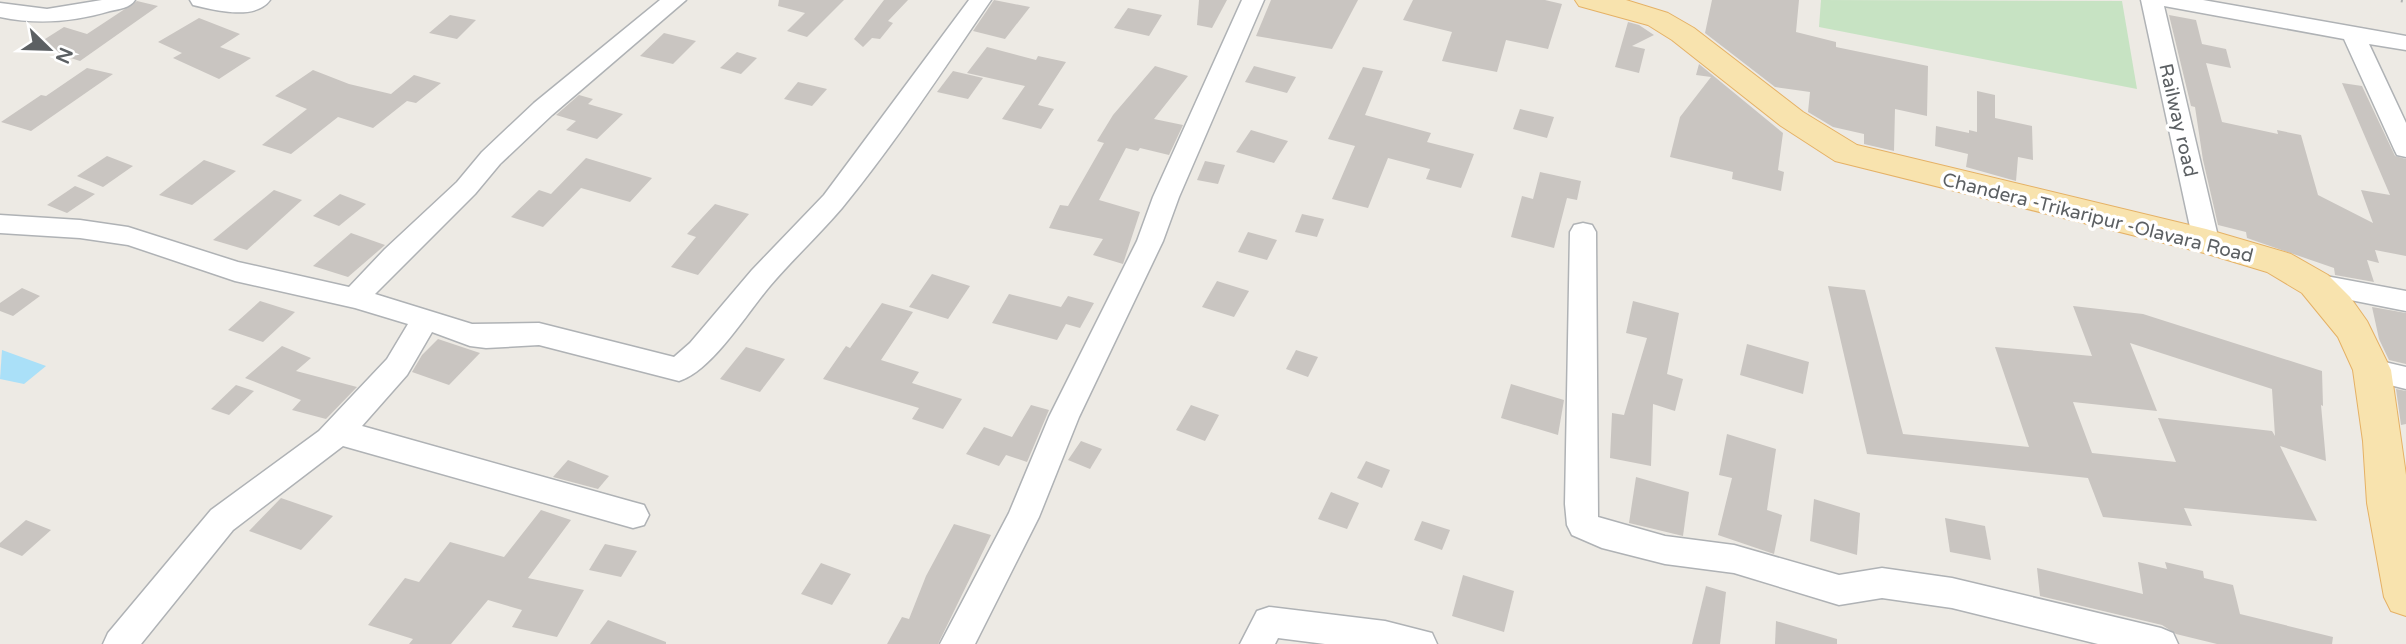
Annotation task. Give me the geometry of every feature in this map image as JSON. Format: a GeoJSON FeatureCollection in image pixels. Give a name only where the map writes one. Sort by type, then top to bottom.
{"type":"FeatureCollection","features":[{"type":"Feature","properties":{"kind":"main road","name":"Chandera -Trikaripur -Olavara Road"},"geometry":{"type":"LineString","coordinates":[[1589,0],[1658,19],[1683,34],[1792,119],[1847,153],[2206,241],[2279,262],[2315,284],[2337,307],[2354,331],[2372,370],[2388,503],[2406,597]]}},
{"type":"Feature","properties":{"kind":"street"},"geometry":{"type":"LineString","coordinates":[[0,10],[18,15],[59,16],[97,9],[124,0]]}},
{"type":"Feature","properties":{"kind":"street"},"geometry":{"type":"LineString","coordinates":[[201,0],[236,7],[259,0]]}},
{"type":"Feature","properties":{"kind":"street"},"geometry":{"type":"LineString","coordinates":[[355,299],[394,256],[466,188],[491,158],[543,109],[649,18],[675,0]]}},
{"type":"Feature","properties":{"kind":"street"},"geometry":{"type":"LineString","coordinates":[[0,224],[128,236],[185,252],[232,270],[355,299],[486,337],[539,334],[679,370],[700,351],[762,277],[833,201],[981,0]]}},
{"type":"Feature","properties":{"kind":"street"},"geometry":{"type":"LineString","coordinates":[[957,644],[1023,517],[1064,418],[1150,241],[1166,197],[1253,0]]}},
{"type":"Feature","properties":{"kind":"street","name":"Railway road"},"geometry":{"type":"LineString","coordinates":[[2152,0],[2206,241]]}},
{"type":"Feature","properties":{"kind":"street"},"geometry":{"type":"LineString","coordinates":[[2167,0],[2406,43]]}},
{"type":"Feature","properties":{"kind":"street"},"geometry":{"type":"LineString","coordinates":[[2353,34],[2406,149]]}},
{"type":"Feature","properties":{"kind":"street"},"geometry":{"type":"LineString","coordinates":[[1583,232],[1583,525],[1602,534],[1665,551],[1734,559],[1839,590],[1882,583],[1952,593],[2161,644]]}},
{"type":"Feature","properties":{"kind":"street"},"geometry":{"type":"LineString","coordinates":[[2315,284],[2406,301]]}},
{"type":"Feature","properties":{"kind":"street"},"geometry":{"type":"LineString","coordinates":[[120,644],[222,520],[338,432],[397,367],[425,319]]}},
{"type":"Feature","properties":{"kind":"street"},"geometry":{"type":"LineString","coordinates":[[2372,370],[2406,378]]}},
{"type":"Feature","properties":{"kind":"street"},"geometry":{"type":"LineString","coordinates":[[338,432],[633,515]]}},
{"type":"Feature","properties":{"kind":"street"},"geometry":{"type":"LineString","coordinates":[[1257,644],[1269,622],[1385,636],[1420,644]]}},
{"type":"Feature","properties":{"kind":"green space"},"geometry":{"type":"Polygon","coordinates":[[[1821,0],[2122,1],[2137,89],[1819,27],[1821,0]]]}},
{"type":"Feature","properties":{"kind":"water"},"geometry":{"type":"Polygon","coordinates":[[[2,350],[46,366],[24,384],[0,379],[2,350]]]}},
{"type":"Feature","properties":{"kind":"building"},"geometry":{"type":"Polygon","coordinates":[[[779,0],[844,0],[807,37],[787,31],[805,13],[778,6],[779,0]]]}},
{"type":"Feature","properties":{"kind":"building"},"geometry":{"type":"Polygon","coordinates":[[[884,0],[908,0],[888,21],[893,23],[880,39],[872,38],[863,47],[854,39],[884,0]]]}},
{"type":"Feature","properties":{"kind":"building"},"geometry":{"type":"Polygon","coordinates":[[[994,0],[1030,7],[1005,39],[973,31],[994,0]]]}},
{"type":"Feature","properties":{"kind":"building"},"geometry":{"type":"Polygon","coordinates":[[[1199,0],[1227,0],[1212,28],[1197,25],[1199,0]]]}},
{"type":"Feature","properties":{"kind":"building"},"geometry":{"type":"Polygon","coordinates":[[[1271,0],[1358,0],[1332,49],[1256,36],[1271,0]]]}},
{"type":"Feature","properties":{"kind":"building"},"geometry":{"type":"Polygon","coordinates":[[[1413,0],[1545,0],[1562,4],[1548,49],[1506,40],[1497,72],[1442,61],[1452,32],[1403,20],[1413,0]]]}},
{"type":"Feature","properties":{"kind":"building"},"geometry":{"type":"Polygon","coordinates":[[[1712,0],[1799,0],[1796,32],[1836,42],[1836,47],[1928,66],[1927,116],[1895,109],[1894,151],[1864,144],[1864,134],[1833,127],[1808,112],[1810,92],[1775,87],[1705,33],[1712,0]]]}},
{"type":"Feature","properties":{"kind":"building"},"geometry":{"type":"Polygon","coordinates":[[[137,1],[158,6],[80,61],[34,46],[64,27],[87,34],[137,1]]]}},
{"type":"Feature","properties":{"kind":"building"},"geometry":{"type":"Polygon","coordinates":[[[1128,8],[1162,15],[1149,36],[1114,28],[1128,8]]]}},
{"type":"Feature","properties":{"kind":"building"},"geometry":{"type":"Polygon","coordinates":[[[450,15],[476,20],[457,39],[429,33],[450,15]]]}},
{"type":"Feature","properties":{"kind":"building"},"geometry":{"type":"Polygon","coordinates":[[[2169,15],[2196,20],[2202,44],[2226,49],[2231,68],[2206,63],[2222,122],[2278,134],[2277,130],[2301,135],[2318,195],[2373,223],[2361,190],[2390,195],[2342,83],[2362,86],[2395,156],[2406,159],[2406,256],[2375,250],[2379,263],[2367,260],[2374,282],[2335,275],[2334,268],[2247,238],[2246,232],[2218,225],[2203,160],[2195,107],[2191,106],[2169,15]]]}},
{"type":"Feature","properties":{"kind":"building"},"geometry":{"type":"Polygon","coordinates":[[[199,18],[240,34],[220,47],[251,58],[219,79],[173,58],[182,53],[158,42],[199,18]]]}},
{"type":"Feature","properties":{"kind":"building"},"geometry":{"type":"Polygon","coordinates":[[[1628,22],[1639,25],[1654,35],[1632,46],[1645,49],[1639,73],[1615,67],[1628,22]]]}},
{"type":"Feature","properties":{"kind":"building"},"geometry":{"type":"Polygon","coordinates":[[[664,33],[696,41],[673,64],[640,56],[664,33]]]}},
{"type":"Feature","properties":{"kind":"building"},"geometry":{"type":"Polygon","coordinates":[[[987,47],[1036,60],[1038,56],[1066,62],[1038,105],[1054,109],[1041,129],[1002,119],[1025,86],[967,73],[987,47]]]}},
{"type":"Feature","properties":{"kind":"building"},"geometry":{"type":"Polygon","coordinates":[[[737,52],[757,58],[741,74],[720,68],[737,52]]]}},
{"type":"Feature","properties":{"kind":"building"},"geometry":{"type":"Polygon","coordinates":[[[1699,64],[1783,133],[1778,170],[1784,172],[1781,191],[1732,179],[1733,172],[1670,157],[1680,117],[1711,77],[1696,75],[1699,64]]]}},
{"type":"Feature","properties":{"kind":"building"},"geometry":{"type":"Polygon","coordinates":[[[1155,66],[1188,76],[1154,119],[1183,125],[1169,155],[1140,148],[1138,151],[1126,148],[1099,200],[1140,212],[1123,264],[1093,255],[1103,239],[1049,228],[1060,205],[1068,206],[1104,143],[1097,141],[1113,115],[1155,66]]]}},
{"type":"Feature","properties":{"kind":"building"},"geometry":{"type":"Polygon","coordinates":[[[1254,66],[1296,77],[1287,93],[1245,82],[1254,66]]]}},
{"type":"Feature","properties":{"kind":"building"},"geometry":{"type":"Polygon","coordinates":[[[1363,67],[1383,71],[1365,115],[1431,133],[1427,142],[1474,154],[1461,188],[1426,179],[1430,169],[1388,158],[1368,208],[1332,199],[1355,146],[1328,139],[1363,67]]]}},
{"type":"Feature","properties":{"kind":"building"},"geometry":{"type":"Polygon","coordinates":[[[87,68],[113,74],[31,131],[1,122],[41,95],[46,96],[87,68]]]}},
{"type":"Feature","properties":{"kind":"building"},"geometry":{"type":"Polygon","coordinates":[[[313,70],[349,84],[391,94],[414,75],[441,83],[416,103],[407,101],[373,128],[338,117],[291,154],[262,145],[307,109],[275,96],[313,70]]]}},
{"type":"Feature","properties":{"kind":"building"},"geometry":{"type":"Polygon","coordinates":[[[953,71],[983,78],[968,99],[937,92],[953,71]]]}},
{"type":"Feature","properties":{"kind":"building"},"geometry":{"type":"Polygon","coordinates":[[[798,82],[827,89],[812,106],[784,99],[798,82]]]}},
{"type":"Feature","properties":{"kind":"building"},"geometry":{"type":"Polygon","coordinates":[[[1977,91],[1995,95],[1995,118],[2032,126],[2033,160],[2018,157],[2016,181],[1966,167],[1968,154],[1935,146],[1936,126],[1969,133],[1969,130],[1977,132],[1977,91]]]}},
{"type":"Feature","properties":{"kind":"building"},"geometry":{"type":"Polygon","coordinates":[[[579,95],[593,99],[588,104],[623,114],[597,139],[566,130],[576,121],[556,115],[579,95]]]}},
{"type":"Feature","properties":{"kind":"building"},"geometry":{"type":"Polygon","coordinates":[[[1520,109],[1554,117],[1547,138],[1513,129],[1520,109]]]}},
{"type":"Feature","properties":{"kind":"building"},"geometry":{"type":"Polygon","coordinates":[[[1251,130],[1288,141],[1274,163],[1236,152],[1251,130]]]}},
{"type":"Feature","properties":{"kind":"building"},"geometry":{"type":"Polygon","coordinates":[[[107,156],[133,166],[103,187],[77,176],[107,156]]]}},
{"type":"Feature","properties":{"kind":"building"},"geometry":{"type":"Polygon","coordinates":[[[586,158],[652,178],[630,202],[581,188],[543,227],[511,217],[539,190],[551,194],[586,158]]]}},
{"type":"Feature","properties":{"kind":"building"},"geometry":{"type":"Polygon","coordinates":[[[204,160],[236,171],[192,205],[159,195],[204,160]]]}},
{"type":"Feature","properties":{"kind":"building"},"geometry":{"type":"Polygon","coordinates":[[[1205,161],[1225,165],[1218,184],[1197,180],[1205,161]]]}},
{"type":"Feature","properties":{"kind":"building"},"geometry":{"type":"Polygon","coordinates":[[[1540,172],[1581,181],[1577,200],[1567,198],[1554,248],[1511,237],[1522,196],[1533,199],[1540,172]]]}},
{"type":"Feature","properties":{"kind":"building"},"geometry":{"type":"Polygon","coordinates":[[[75,186],[95,194],[67,213],[47,205],[75,186]]]}},
{"type":"Feature","properties":{"kind":"building"},"geometry":{"type":"Polygon","coordinates":[[[274,190],[302,200],[247,250],[213,240],[274,190]]]}},
{"type":"Feature","properties":{"kind":"building"},"geometry":{"type":"Polygon","coordinates":[[[340,194],[366,204],[339,226],[313,216],[340,194]]]}},
{"type":"Feature","properties":{"kind":"building"},"geometry":{"type":"Polygon","coordinates":[[[715,204],[749,214],[698,275],[671,267],[696,237],[687,234],[715,204]]]}},
{"type":"Feature","properties":{"kind":"building"},"geometry":{"type":"Polygon","coordinates":[[[1302,214],[1324,219],[1317,237],[1295,232],[1302,214]]]}},
{"type":"Feature","properties":{"kind":"building"},"geometry":{"type":"Polygon","coordinates":[[[1248,232],[1277,240],[1267,260],[1238,252],[1248,232]]]}},
{"type":"Feature","properties":{"kind":"building"},"geometry":{"type":"Polygon","coordinates":[[[351,233],[385,245],[348,277],[313,266],[351,233]]]}},
{"type":"Feature","properties":{"kind":"building"},"geometry":{"type":"Polygon","coordinates":[[[932,274],[970,286],[948,319],[909,307],[932,274]]]}},
{"type":"Feature","properties":{"kind":"building"},"geometry":{"type":"Polygon","coordinates":[[[1217,281],[1249,291],[1234,317],[1202,307],[1217,281]]]}},
{"type":"Feature","properties":{"kind":"building"},"geometry":{"type":"Polygon","coordinates":[[[1828,286],[1865,290],[1903,434],[2029,447],[1995,347],[2092,356],[2073,306],[2143,314],[2322,371],[2323,406],[2321,405],[2326,461],[2280,446],[2317,521],[2184,508],[2192,526],[2103,517],[2088,478],[1867,454],[1828,286]],[[2130,343],[2157,411],[2073,402],[2092,453],[2176,462],[2158,418],[2272,431],[2275,436],[2272,389],[2130,343]]]}},
{"type":"Feature","properties":{"kind":"building"},"geometry":{"type":"Polygon","coordinates":[[[22,288],[40,296],[13,316],[0,311],[0,303],[22,288]]]}},
{"type":"Feature","properties":{"kind":"building"},"geometry":{"type":"Polygon","coordinates":[[[1009,294],[1061,307],[1068,296],[1094,303],[1080,328],[1066,324],[1057,340],[992,323],[1009,294]]]}},
{"type":"Feature","properties":{"kind":"building"},"geometry":{"type":"Polygon","coordinates":[[[260,301],[295,312],[263,342],[228,330],[260,301]]]}},
{"type":"Feature","properties":{"kind":"building"},"geometry":{"type":"Polygon","coordinates":[[[1633,301],[1679,313],[1667,374],[1683,379],[1675,411],[1653,404],[1651,466],[1610,458],[1612,413],[1624,415],[1647,338],[1626,333],[1633,301]]]}},
{"type":"Feature","properties":{"kind":"building"},"geometry":{"type":"Polygon","coordinates":[[[882,303],[913,312],[881,360],[919,372],[912,383],[962,399],[943,429],[912,419],[919,408],[823,379],[846,346],[850,348],[882,303]]]}},
{"type":"Feature","properties":{"kind":"building"},"geometry":{"type":"Polygon","coordinates":[[[2372,307],[2406,313],[2406,364],[2389,360],[2379,339],[2372,307]]]}},
{"type":"Feature","properties":{"kind":"building"},"geometry":{"type":"Polygon","coordinates":[[[438,339],[480,353],[449,385],[412,372],[422,355],[438,339]]]}},
{"type":"Feature","properties":{"kind":"building"},"geometry":{"type":"Polygon","coordinates":[[[1747,344],[1809,362],[1803,394],[1740,375],[1747,344]]]}},
{"type":"Feature","properties":{"kind":"building"},"geometry":{"type":"Polygon","coordinates":[[[282,346],[311,358],[296,371],[357,387],[326,419],[292,410],[301,400],[245,378],[282,346]]]}},
{"type":"Feature","properties":{"kind":"building"},"geometry":{"type":"Polygon","coordinates":[[[746,347],[785,359],[760,392],[720,379],[746,347]]]}},
{"type":"Feature","properties":{"kind":"building"},"geometry":{"type":"Polygon","coordinates":[[[1296,350],[1318,357],[1308,377],[1286,369],[1296,350]]]}},
{"type":"Feature","properties":{"kind":"building"},"geometry":{"type":"Polygon","coordinates":[[[1511,384],[1564,400],[1558,435],[1501,418],[1511,384]]]}},
{"type":"Feature","properties":{"kind":"building"},"geometry":{"type":"Polygon","coordinates":[[[236,385],[254,391],[229,415],[211,409],[236,385]]]}},
{"type":"Feature","properties":{"kind":"building"},"geometry":{"type":"Polygon","coordinates":[[[2396,389],[2406,391],[2406,424],[2401,425],[2396,389]]]}},
{"type":"Feature","properties":{"kind":"building"},"geometry":{"type":"Polygon","coordinates":[[[1031,405],[1049,410],[1027,462],[1006,455],[999,466],[966,454],[984,427],[1012,437],[1031,405]]]}},
{"type":"Feature","properties":{"kind":"building"},"geometry":{"type":"Polygon","coordinates":[[[1191,405],[1219,415],[1205,441],[1176,430],[1191,405]]]}},
{"type":"Feature","properties":{"kind":"building"},"geometry":{"type":"Polygon","coordinates":[[[1727,434],[1776,449],[1767,510],[1782,515],[1774,554],[1718,535],[1732,478],[1719,475],[1727,434]]]}},
{"type":"Feature","properties":{"kind":"building"},"geometry":{"type":"Polygon","coordinates":[[[1081,441],[1102,449],[1090,469],[1068,460],[1081,441]]]}},
{"type":"Feature","properties":{"kind":"building"},"geometry":{"type":"Polygon","coordinates":[[[568,460],[609,476],[598,489],[553,477],[568,460]]]}},
{"type":"Feature","properties":{"kind":"building"},"geometry":{"type":"Polygon","coordinates":[[[1366,461],[1390,470],[1382,488],[1357,478],[1366,461]]]}},
{"type":"Feature","properties":{"kind":"building"},"geometry":{"type":"Polygon","coordinates":[[[1636,477],[1689,492],[1683,536],[1629,523],[1636,477]]]}},
{"type":"Feature","properties":{"kind":"building"},"geometry":{"type":"Polygon","coordinates":[[[1331,492],[1359,503],[1347,529],[1318,519],[1331,492]]]}},
{"type":"Feature","properties":{"kind":"building"},"geometry":{"type":"Polygon","coordinates":[[[281,498],[333,516],[301,550],[249,531],[281,498]]]}},
{"type":"Feature","properties":{"kind":"building"},"geometry":{"type":"Polygon","coordinates":[[[1814,499],[1860,513],[1857,555],[1810,541],[1814,499]]]}},
{"type":"Feature","properties":{"kind":"building"},"geometry":{"type":"Polygon","coordinates":[[[541,510],[571,520],[528,578],[584,590],[557,637],[512,627],[522,610],[488,600],[451,644],[409,644],[413,639],[368,625],[405,578],[419,582],[450,542],[504,557],[541,510]]]}},
{"type":"Feature","properties":{"kind":"building"},"geometry":{"type":"Polygon","coordinates":[[[1945,518],[1985,526],[1991,560],[1950,552],[1945,518]]]}},
{"type":"Feature","properties":{"kind":"building"},"geometry":{"type":"Polygon","coordinates":[[[26,520],[51,530],[22,556],[0,547],[0,543],[26,520]]]}},
{"type":"Feature","properties":{"kind":"building"},"geometry":{"type":"Polygon","coordinates":[[[1422,521],[1450,530],[1442,550],[1414,540],[1422,521]]]}},
{"type":"Feature","properties":{"kind":"building"},"geometry":{"type":"Polygon","coordinates":[[[954,524],[991,535],[938,644],[887,644],[902,617],[909,619],[926,576],[954,524]]]}},
{"type":"Feature","properties":{"kind":"building"},"geometry":{"type":"Polygon","coordinates":[[[605,544],[637,551],[621,577],[589,570],[605,544]]]}},
{"type":"Feature","properties":{"kind":"building"},"geometry":{"type":"Polygon","coordinates":[[[2138,562],[2167,569],[2165,562],[2203,571],[2204,578],[2233,585],[2240,614],[2333,637],[2332,644],[2217,644],[2176,634],[2162,625],[2040,596],[2037,568],[2143,594],[2138,562]]]}},
{"type":"Feature","properties":{"kind":"building"},"geometry":{"type":"Polygon","coordinates":[[[821,563],[851,574],[832,605],[801,594],[821,563]]]}},
{"type":"Feature","properties":{"kind":"building"},"geometry":{"type":"Polygon","coordinates":[[[1463,575],[1514,591],[1504,632],[1452,616],[1463,575]]]}},
{"type":"Feature","properties":{"kind":"building"},"geometry":{"type":"Polygon","coordinates":[[[1706,586],[1726,592],[1720,644],[1692,644],[1706,586]]]}},
{"type":"Feature","properties":{"kind":"building"},"geometry":{"type":"Polygon","coordinates":[[[608,620],[666,642],[666,644],[590,644],[608,620]]]}},
{"type":"Feature","properties":{"kind":"building"},"geometry":{"type":"Polygon","coordinates":[[[1776,621],[1837,639],[1837,644],[1775,644],[1776,621]]]}},
{"type":"Feature","properties":{"kind":"railway"},"geometry":{"type":"LineString","coordinates":[[2401,0],[2406,1]]}}]}
